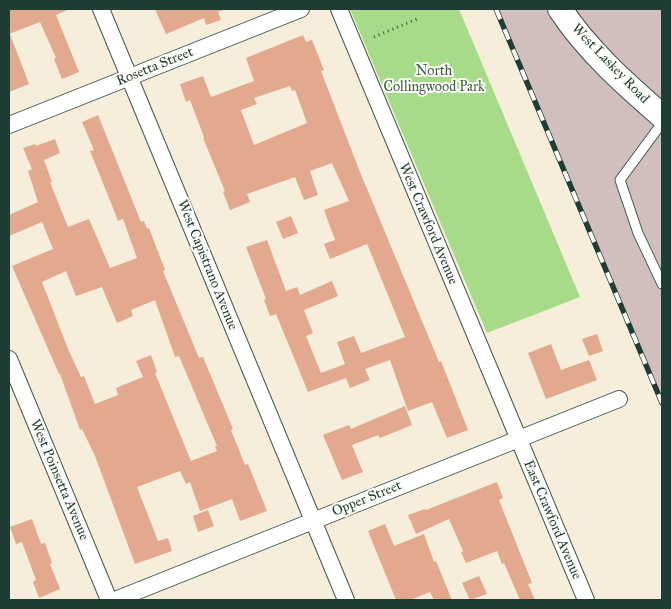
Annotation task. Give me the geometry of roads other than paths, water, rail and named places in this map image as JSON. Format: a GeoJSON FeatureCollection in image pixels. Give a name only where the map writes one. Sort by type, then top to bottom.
{"type":"FeatureCollection","features":[{"type":"Feature","properties":{"kind":"main road","name":"West Laskey Road"},"geometry":{"type":"LineString","coordinates":[[560,9],[572,27],[607,65],[662,116]]}},
{"type":"Feature","properties":{"kind":"street","name":"West Capistrano Avenue"},"geometry":{"type":"LineString","coordinates":[[101,9],[346,600]]}},
{"type":"Feature","properties":{"kind":"street","name":"Rosetta Street"},"geometry":{"type":"LineString","coordinates":[[9,125],[301,9]]}},
{"type":"Feature","properties":{"kind":"street","name":"West Crawford Avenue"},"geometry":{"type":"LineString","coordinates":[[339,9],[518,439]]}},
{"type":"Feature","properties":{"kind":"street","name":"West Poinsetta Avenue"},"geometry":{"type":"LineString","coordinates":[[9,359],[109,600]]}},
{"type":"Feature","properties":{"kind":"street","name":"Opper Street"},"geometry":{"type":"LineString","coordinates":[[115,600],[620,399]]}},
{"type":"Feature","properties":{"kind":"street","name":"East Crawford Avenue"},"geometry":{"type":"LineString","coordinates":[[518,439],[586,600]]}},
{"type":"Feature","properties":{"kind":"lane"},"geometry":{"type":"LineString","coordinates":[[662,122],[620,180],[638,233],[662,284]]}},
{"type":"Feature","properties":{"kind":"railway"},"geometry":{"type":"LineString","coordinates":[[496,9],[662,403]]}},
{"type":"Feature","properties":{"kind":"park label","name":"North Collingwood Park"},"geometry":{"type":"Point","coordinates":[434,80]}}]}
